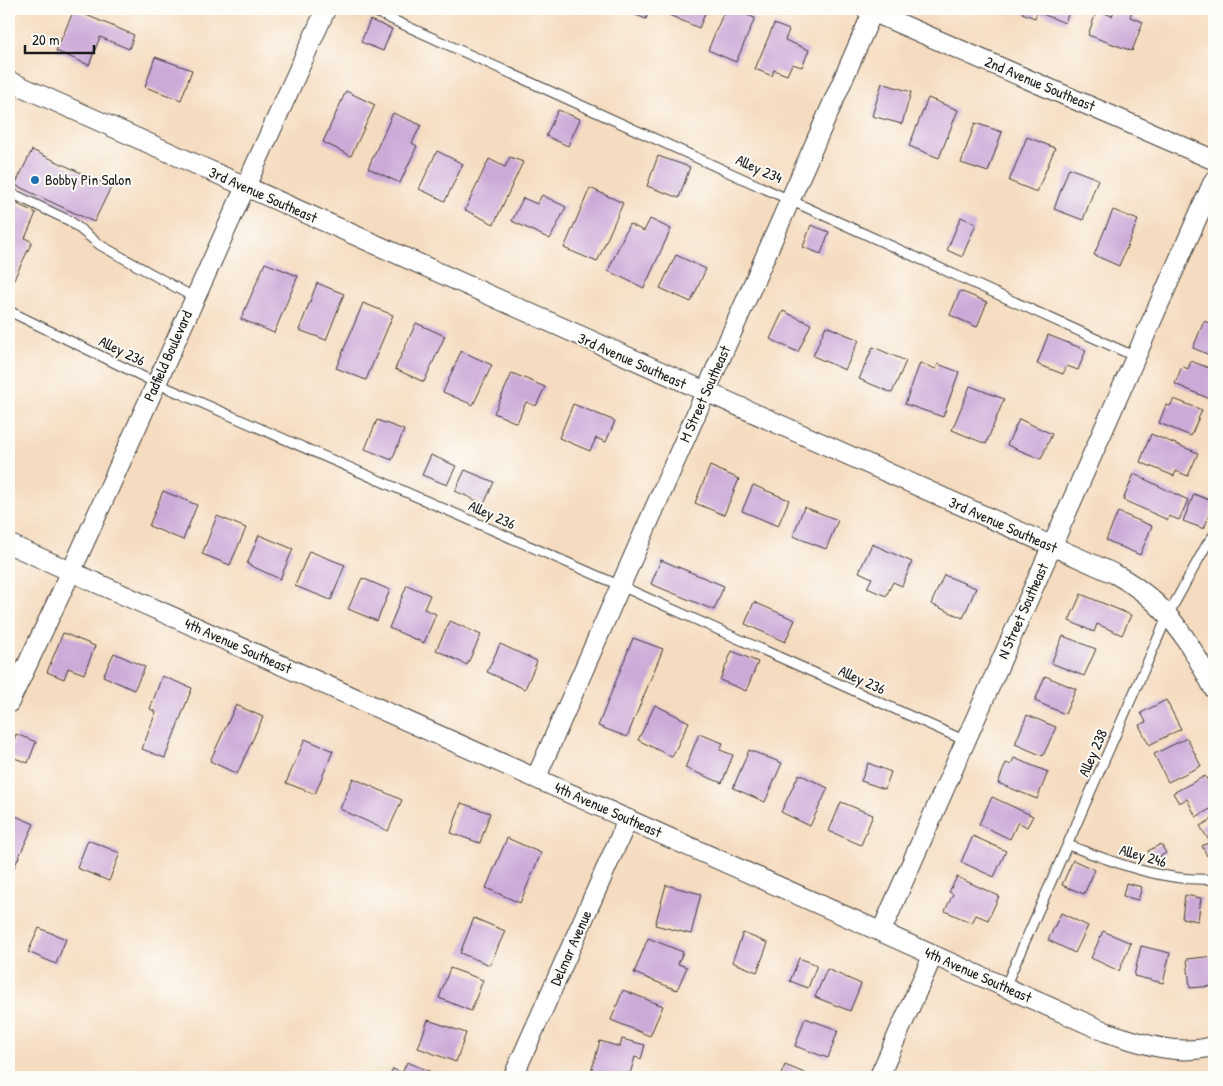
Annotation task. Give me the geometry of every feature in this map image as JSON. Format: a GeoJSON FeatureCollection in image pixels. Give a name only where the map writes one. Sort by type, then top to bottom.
{"type":"FeatureCollection","features":[{"type":"Feature","properties":{"kind":"street","name":"Padfield Boulevard"},"geometry":{"type":"LineString","coordinates":[[9,703],[71,572],[326,9]]}},
{"type":"Feature","properties":{"kind":"street","name":"M Street Southeast"},"geometry":{"type":"LineString","coordinates":[[536,778],[871,10]]}},
{"type":"Feature","properties":{"kind":"street","name":"2nd Avenue Southeast"},"geometry":{"type":"LineString","coordinates":[[871,10],[1214,160]]}},
{"type":"Feature","properties":{"kind":"street","name":"3rd Avenue Southeast"},"geometry":{"type":"LineString","coordinates":[[9,81],[1128,581],[1140,588],[1168,615],[1188,640],[1214,690]]}},
{"type":"Feature","properties":{"kind":"street","name":"N Street Southeast"},"geometry":{"type":"LineString","coordinates":[[881,932],[1136,357],[1213,189]]}},
{"type":"Feature","properties":{"kind":"street","name":"4th Avenue Southeast"},"geometry":{"type":"LineString","coordinates":[[9,544],[1128,1040],[1179,1050],[1194,1050],[1214,1046]]}},
{"type":"Feature","properties":{"kind":"street","name":"Delmar Avenue"},"geometry":{"type":"LineString","coordinates":[[513,1077],[628,819]]}},
{"type":"Feature","properties":{"kind":"street"},"geometry":{"type":"LineString","coordinates":[[879,1077],[933,955]]}},
{"type":"Feature","properties":{"kind":"lane","name":"Alley 234"},"geometry":{"type":"LineString","coordinates":[[369,9],[790,198],[1136,357]]}},
{"type":"Feature","properties":{"kind":"lane"},"geometry":{"type":"LineString","coordinates":[[9,192],[70,221],[100,245],[195,298]]}},
{"type":"Feature","properties":{"kind":"lane","name":"Alley 236"},"geometry":{"type":"LineString","coordinates":[[9,311],[156,383],[621,586],[966,741]]}},
{"type":"Feature","properties":{"kind":"lane","name":"Alley 238"},"geometry":{"type":"LineString","coordinates":[[1005,987],[1168,615],[1214,536]]}},
{"type":"Feature","properties":{"kind":"lane","name":"Alley 246"},"geometry":{"type":"LineString","coordinates":[[1068,845],[1151,874],[1177,879],[1214,879]]}},
{"type":"Feature","properties":{"kind":"building"},"geometry":{"type":"Polygon","coordinates":[[[621,9],[650,9],[646,19],[621,9]]]}},
{"type":"Feature","properties":{"kind":"building"},"geometry":{"type":"Polygon","coordinates":[[[671,9],[707,9],[699,28],[669,15],[671,9]]]}},
{"type":"Feature","properties":{"kind":"building"},"geometry":{"type":"Polygon","coordinates":[[[725,9],[731,9],[755,18],[736,62],[708,50],[725,9]]]}},
{"type":"Feature","properties":{"kind":"building"},"geometry":{"type":"Polygon","coordinates":[[[1024,9],[1070,9],[1065,23],[1037,12],[1035,18],[1022,13],[1024,9]]]}},
{"type":"Feature","properties":{"kind":"building"},"geometry":{"type":"Polygon","coordinates":[[[1115,9],[1133,9],[1130,17],[1143,22],[1132,51],[1088,35],[1097,10],[1112,16],[1115,9]]]}},
{"type":"Feature","properties":{"kind":"building"},"geometry":{"type":"Polygon","coordinates":[[[74,10],[134,35],[129,49],[100,37],[89,65],[56,51],[74,10]]]}},
{"type":"Feature","properties":{"kind":"building"},"geometry":{"type":"Polygon","coordinates":[[[370,20],[392,29],[383,51],[361,42],[370,20]]]}},
{"type":"Feature","properties":{"kind":"building"},"geometry":{"type":"Polygon","coordinates":[[[774,24],[789,30],[785,40],[809,50],[802,67],[792,64],[787,75],[774,70],[772,76],[755,69],[774,24]]]}},
{"type":"Feature","properties":{"kind":"building"},"geometry":{"type":"Polygon","coordinates":[[[155,57],[192,70],[181,100],[145,87],[155,57]]]}},
{"type":"Feature","properties":{"kind":"building"},"geometry":{"type":"Polygon","coordinates":[[[882,83],[911,92],[902,124],[872,116],[882,83]]]}},
{"type":"Feature","properties":{"kind":"building"},"geometry":{"type":"Polygon","coordinates":[[[346,91],[375,105],[351,156],[323,142],[346,91]]]}},
{"type":"Feature","properties":{"kind":"building"},"geometry":{"type":"Polygon","coordinates":[[[928,98],[958,110],[939,158],[909,146],[928,98]]]}},
{"type":"Feature","properties":{"kind":"building"},"geometry":{"type":"Polygon","coordinates":[[[558,110],[580,119],[568,146],[546,136],[558,110]]]}},
{"type":"Feature","properties":{"kind":"building"},"geometry":{"type":"Polygon","coordinates":[[[393,113],[421,125],[412,143],[417,146],[400,183],[368,168],[393,113]]]}},
{"type":"Feature","properties":{"kind":"building"},"geometry":{"type":"Polygon","coordinates":[[[975,123],[1002,132],[988,172],[961,163],[975,123]]]}},
{"type":"Feature","properties":{"kind":"building"},"geometry":{"type":"Polygon","coordinates":[[[1027,137],[1055,148],[1037,192],[1009,181],[1027,137]]]}},
{"type":"Feature","properties":{"kind":"building"},"geometry":{"type":"Polygon","coordinates":[[[32,150],[111,187],[94,222],[15,185],[32,150]]]}},
{"type":"Feature","properties":{"kind":"building"},"geometry":{"type":"Polygon","coordinates":[[[437,151],[463,164],[445,201],[419,189],[437,151]]]}},
{"type":"Feature","properties":{"kind":"building"},"geometry":{"type":"Polygon","coordinates":[[[658,156],[690,167],[679,198],[647,186],[658,156]]]}},
{"type":"Feature","properties":{"kind":"building"},"geometry":{"type":"Polygon","coordinates":[[[510,157],[523,162],[494,224],[465,210],[489,159],[505,167],[510,157]]]}},
{"type":"Feature","properties":{"kind":"building"},"geometry":{"type":"Polygon","coordinates":[[[1069,168],[1098,179],[1083,220],[1054,209],[1069,168]]]}},
{"type":"Feature","properties":{"kind":"building"},"geometry":{"type":"Polygon","coordinates":[[[590,188],[623,203],[597,262],[564,248],[590,188]]]}},
{"type":"Feature","properties":{"kind":"building"},"geometry":{"type":"Polygon","coordinates":[[[542,195],[566,207],[550,239],[512,221],[523,198],[537,204],[542,195]]]}},
{"type":"Feature","properties":{"kind":"building"},"geometry":{"type":"Polygon","coordinates":[[[9,200],[36,213],[25,238],[32,242],[13,281],[9,279],[9,200]]]}},
{"type":"Feature","properties":{"kind":"building"},"geometry":{"type":"Polygon","coordinates":[[[1113,210],[1138,220],[1119,266],[1094,255],[1113,210]]]}},
{"type":"Feature","properties":{"kind":"building"},"geometry":{"type":"Polygon","coordinates":[[[961,217],[976,224],[962,257],[947,250],[961,217]]]}},
{"type":"Feature","properties":{"kind":"building"},"geometry":{"type":"Polygon","coordinates":[[[650,219],[671,229],[644,288],[608,271],[629,224],[644,231],[650,219]]]}},
{"type":"Feature","properties":{"kind":"building"},"geometry":{"type":"Polygon","coordinates":[[[811,225],[829,232],[821,254],[803,247],[811,225]]]}},
{"type":"Feature","properties":{"kind":"building"},"geometry":{"type":"Polygon","coordinates":[[[676,255],[706,269],[691,302],[660,288],[676,255]]]}},
{"type":"Feature","properties":{"kind":"building"},"geometry":{"type":"Polygon","coordinates":[[[265,263],[298,276],[274,333],[241,319],[265,263]]]}},
{"type":"Feature","properties":{"kind":"building"},"geometry":{"type":"Polygon","coordinates":[[[317,283],[344,294],[326,340],[299,330],[317,283]]]}},
{"type":"Feature","properties":{"kind":"building"},"geometry":{"type":"Polygon","coordinates":[[[960,291],[987,302],[977,327],[950,315],[960,291]]]}},
{"type":"Feature","properties":{"kind":"building"},"geometry":{"type":"Polygon","coordinates":[[[363,303],[393,315],[366,380],[336,368],[363,303]]]}},
{"type":"Feature","properties":{"kind":"building"},"geometry":{"type":"Polygon","coordinates":[[[1214,310],[1214,357],[1193,348],[1204,321],[1209,323],[1214,310]]]}},
{"type":"Feature","properties":{"kind":"building"},"geometry":{"type":"Polygon","coordinates":[[[783,311],[811,324],[798,352],[770,339],[783,311]]]}},
{"type":"Feature","properties":{"kind":"building"},"geometry":{"type":"Polygon","coordinates":[[[416,323],[445,336],[424,382],[395,369],[416,323]]]}},
{"type":"Feature","properties":{"kind":"building"},"geometry":{"type":"Polygon","coordinates":[[[826,326],[859,340],[845,370],[813,356],[826,326]]]}},
{"type":"Feature","properties":{"kind":"building"},"geometry":{"type":"Polygon","coordinates":[[[1048,335],[1086,350],[1078,370],[1067,366],[1063,374],[1037,364],[1048,335]]]}},
{"type":"Feature","properties":{"kind":"building"},"geometry":{"type":"Polygon","coordinates":[[[873,347],[906,361],[892,393],[859,379],[873,347]]]}},
{"type":"Feature","properties":{"kind":"building"},"geometry":{"type":"Polygon","coordinates":[[[461,351],[492,365],[473,405],[443,392],[461,351]]]}},
{"type":"Feature","properties":{"kind":"building"},"geometry":{"type":"Polygon","coordinates":[[[1191,361],[1214,370],[1214,387],[1210,399],[1175,384],[1182,366],[1188,369],[1191,361]]]}},
{"type":"Feature","properties":{"kind":"building"},"geometry":{"type":"Polygon","coordinates":[[[920,363],[936,369],[938,364],[959,372],[943,417],[905,404],[920,363]]]}},
{"type":"Feature","properties":{"kind":"building"},"geometry":{"type":"Polygon","coordinates":[[[512,373],[545,387],[536,406],[526,402],[517,423],[494,413],[512,373]]]}},
{"type":"Feature","properties":{"kind":"building"},"geometry":{"type":"Polygon","coordinates":[[[970,386],[1004,399],[986,444],[952,430],[970,386]]]}},
{"type":"Feature","properties":{"kind":"building"},"geometry":{"type":"Polygon","coordinates":[[[1174,399],[1202,410],[1191,436],[1159,423],[1166,405],[1170,406],[1174,399]]]}},
{"type":"Feature","properties":{"kind":"building"},"geometry":{"type":"Polygon","coordinates":[[[573,404],[615,421],[606,442],[596,438],[590,451],[559,438],[573,404]]]}},
{"type":"Feature","properties":{"kind":"building"},"geometry":{"type":"Polygon","coordinates":[[[1019,419],[1052,434],[1041,459],[1007,445],[1019,419]]]}},
{"type":"Feature","properties":{"kind":"building"},"geometry":{"type":"Polygon","coordinates":[[[377,420],[404,430],[392,460],[365,449],[377,420]]]}},
{"type":"Feature","properties":{"kind":"building"},"geometry":{"type":"Polygon","coordinates":[[[1151,434],[1198,453],[1188,476],[1176,471],[1174,476],[1140,462],[1151,434]]]}},
{"type":"Feature","properties":{"kind":"building"},"geometry":{"type":"Polygon","coordinates":[[[431,455],[456,466],[447,485],[422,475],[431,455]]]}},
{"type":"Feature","properties":{"kind":"building"},"geometry":{"type":"Polygon","coordinates":[[[710,466],[739,479],[724,515],[695,503],[710,466]]]}},
{"type":"Feature","properties":{"kind":"building"},"geometry":{"type":"Polygon","coordinates":[[[465,470],[494,482],[484,504],[455,491],[465,470]]]}},
{"type":"Feature","properties":{"kind":"building"},"geometry":{"type":"Polygon","coordinates":[[[1134,474],[1188,500],[1179,520],[1169,516],[1168,520],[1123,500],[1134,474]]]}},
{"type":"Feature","properties":{"kind":"building"},"geometry":{"type":"Polygon","coordinates":[[[753,485],[789,500],[778,526],[742,511],[753,485]]]}},
{"type":"Feature","properties":{"kind":"building"},"geometry":{"type":"Polygon","coordinates":[[[163,491],[197,505],[183,540],[149,526],[163,491]]]}},
{"type":"Feature","properties":{"kind":"building"},"geometry":{"type":"Polygon","coordinates":[[[1194,494],[1214,502],[1204,529],[1183,521],[1194,494]]]}},
{"type":"Feature","properties":{"kind":"building"},"geometry":{"type":"Polygon","coordinates":[[[804,507],[838,520],[826,549],[793,536],[804,507]]]}},
{"type":"Feature","properties":{"kind":"building"},"geometry":{"type":"Polygon","coordinates":[[[1118,512],[1152,526],[1140,555],[1106,540],[1118,512]]]}},
{"type":"Feature","properties":{"kind":"building"},"geometry":{"type":"Polygon","coordinates":[[[217,516],[246,528],[230,565],[202,554],[217,516]]]}},
{"type":"Feature","properties":{"kind":"building"},"geometry":{"type":"Polygon","coordinates":[[[259,535],[293,549],[280,579],[247,564],[259,535]]]}},
{"type":"Feature","properties":{"kind":"building"},"geometry":{"type":"Polygon","coordinates":[[[872,544],[912,562],[902,586],[893,582],[886,596],[867,588],[872,578],[859,572],[872,544]]]}},
{"type":"Feature","properties":{"kind":"building"},"geometry":{"type":"Polygon","coordinates":[[[309,551],[345,565],[331,600],[295,586],[309,551]]]}},
{"type":"Feature","properties":{"kind":"building"},"geometry":{"type":"Polygon","coordinates":[[[661,560],[724,586],[714,610],[651,584],[661,560]]]}},
{"type":"Feature","properties":{"kind":"building"},"geometry":{"type":"Polygon","coordinates":[[[944,575],[976,588],[963,618],[931,604],[944,575]]]}},
{"type":"Feature","properties":{"kind":"building"},"geometry":{"type":"Polygon","coordinates":[[[362,578],[390,590],[377,621],[348,609],[362,578]]]}},
{"type":"Feature","properties":{"kind":"building"},"geometry":{"type":"Polygon","coordinates":[[[407,585],[430,595],[424,609],[436,614],[424,643],[389,628],[407,585]]]}},
{"type":"Feature","properties":{"kind":"building"},"geometry":{"type":"Polygon","coordinates":[[[1081,594],[1131,615],[1122,635],[1097,624],[1094,632],[1069,621],[1081,594]]]}},
{"type":"Feature","properties":{"kind":"building"},"geometry":{"type":"Polygon","coordinates":[[[754,602],[795,620],[785,642],[745,624],[754,602]]]}},
{"type":"Feature","properties":{"kind":"building"},"geometry":{"type":"Polygon","coordinates":[[[450,621],[481,635],[467,665],[436,650],[450,621]]]}},
{"type":"Feature","properties":{"kind":"building"},"geometry":{"type":"Polygon","coordinates":[[[63,633],[95,646],[84,674],[68,668],[64,679],[47,672],[63,633]]]}},
{"type":"Feature","properties":{"kind":"building"},"geometry":{"type":"Polygon","coordinates":[[[1063,636],[1096,649],[1084,676],[1051,663],[1063,636]]]}},
{"type":"Feature","properties":{"kind":"building"},"geometry":{"type":"Polygon","coordinates":[[[633,638],[663,649],[627,737],[598,726],[633,638]]]}},
{"type":"Feature","properties":{"kind":"building"},"geometry":{"type":"Polygon","coordinates":[[[500,644],[537,661],[525,689],[487,672],[500,644]]]}},
{"type":"Feature","properties":{"kind":"building"},"geometry":{"type":"Polygon","coordinates":[[[732,651],[758,662],[746,691],[720,680],[732,651]]]}},
{"type":"Feature","properties":{"kind":"building"},"geometry":{"type":"Polygon","coordinates":[[[114,653],[145,667],[134,690],[103,676],[114,653]]]}},
{"type":"Feature","properties":{"kind":"building"},"geometry":{"type":"Polygon","coordinates":[[[162,676],[192,688],[165,758],[142,749],[156,712],[150,709],[162,676]]]}},
{"type":"Feature","properties":{"kind":"building"},"geometry":{"type":"Polygon","coordinates":[[[1045,676],[1076,689],[1065,714],[1035,701],[1045,676]]]}},
{"type":"Feature","properties":{"kind":"building"},"geometry":{"type":"Polygon","coordinates":[[[1166,700],[1181,729],[1149,745],[1139,725],[1146,722],[1141,713],[1166,700]]]}},
{"type":"Feature","properties":{"kind":"building"},"geometry":{"type":"Polygon","coordinates":[[[236,705],[263,717],[237,774],[210,761],[236,705]]]}},
{"type":"Feature","properties":{"kind":"building"},"geometry":{"type":"Polygon","coordinates":[[[655,705],[689,722],[672,757],[638,740],[655,705]]]}},
{"type":"Feature","properties":{"kind":"building"},"geometry":{"type":"Polygon","coordinates":[[[1027,715],[1056,727],[1043,756],[1015,744],[1027,715]]]}},
{"type":"Feature","properties":{"kind":"building"},"geometry":{"type":"Polygon","coordinates":[[[16,734],[36,742],[28,763],[9,756],[16,734]]]}},
{"type":"Feature","properties":{"kind":"building"},"geometry":{"type":"Polygon","coordinates":[[[699,734],[723,743],[720,750],[733,755],[722,783],[685,768],[699,734]]]}},
{"type":"Feature","properties":{"kind":"building"},"geometry":{"type":"Polygon","coordinates":[[[1187,738],[1201,766],[1168,782],[1154,754],[1187,738]]]}},
{"type":"Feature","properties":{"kind":"building"},"geometry":{"type":"Polygon","coordinates":[[[305,739],[333,751],[315,794],[286,783],[305,739]]]}},
{"type":"Feature","properties":{"kind":"building"},"geometry":{"type":"Polygon","coordinates":[[[749,750],[782,763],[765,802],[733,788],[749,750]]]}},
{"type":"Feature","properties":{"kind":"building"},"geometry":{"type":"Polygon","coordinates":[[[1014,758],[1048,772],[1037,799],[998,783],[1006,763],[1011,765],[1014,758]]]}},
{"type":"Feature","properties":{"kind":"building"},"geometry":{"type":"Polygon","coordinates":[[[868,763],[891,772],[885,789],[861,781],[868,763]]]}},
{"type":"Feature","properties":{"kind":"building"},"geometry":{"type":"Polygon","coordinates":[[[799,774],[828,788],[810,826],[781,812],[799,774]]]}},
{"type":"Feature","properties":{"kind":"building"},"geometry":{"type":"Polygon","coordinates":[[[1205,776],[1214,792],[1214,807],[1196,817],[1187,799],[1179,803],[1173,793],[1205,776]]]}},
{"type":"Feature","properties":{"kind":"building"},"geometry":{"type":"Polygon","coordinates":[[[353,778],[402,800],[388,831],[340,809],[353,778]]]}},
{"type":"Feature","properties":{"kind":"building"},"geometry":{"type":"Polygon","coordinates":[[[992,797],[1033,816],[1027,827],[1018,822],[1010,839],[979,824],[992,797]]]}},
{"type":"Feature","properties":{"kind":"building"},"geometry":{"type":"Polygon","coordinates":[[[841,802],[873,815],[861,845],[829,831],[841,802]]]}},
{"type":"Feature","properties":{"kind":"building"},"geometry":{"type":"Polygon","coordinates":[[[461,803],[490,813],[480,843],[451,833],[461,803]]]}},
{"type":"Feature","properties":{"kind":"building"},"geometry":{"type":"Polygon","coordinates":[[[9,813],[34,824],[12,872],[9,871],[9,813]]]}},
{"type":"Feature","properties":{"kind":"building"},"geometry":{"type":"Polygon","coordinates":[[[1214,818],[1214,853],[1207,856],[1202,846],[1210,842],[1200,826],[1214,818]]]}},
{"type":"Feature","properties":{"kind":"building"},"geometry":{"type":"Polygon","coordinates":[[[973,836],[1006,851],[994,877],[961,862],[973,836]]]}},
{"type":"Feature","properties":{"kind":"building"},"geometry":{"type":"Polygon","coordinates":[[[507,838],[541,853],[520,903],[486,888],[507,838]]]}},
{"type":"Feature","properties":{"kind":"building"},"geometry":{"type":"Polygon","coordinates":[[[88,840],[120,853],[109,881],[77,868],[88,840]]]}},
{"type":"Feature","properties":{"kind":"building"},"geometry":{"type":"Polygon","coordinates":[[[1161,844],[1166,853],[1153,861],[1148,851],[1161,844]]]}},
{"type":"Feature","properties":{"kind":"building"},"geometry":{"type":"Polygon","coordinates":[[[1073,860],[1095,870],[1084,894],[1062,885],[1073,860]]]}},
{"type":"Feature","properties":{"kind":"building"},"geometry":{"type":"Polygon","coordinates":[[[957,877],[999,896],[988,920],[976,915],[972,923],[945,911],[953,894],[949,892],[957,877]]]}},
{"type":"Feature","properties":{"kind":"building"},"geometry":{"type":"Polygon","coordinates":[[[1126,883],[1142,887],[1138,900],[1123,896],[1126,883]]]}},
{"type":"Feature","properties":{"kind":"building"},"geometry":{"type":"Polygon","coordinates":[[[666,885],[701,894],[691,934],[655,925],[666,885]]]}},
{"type":"Feature","properties":{"kind":"building"},"geometry":{"type":"Polygon","coordinates":[[[1185,895],[1201,898],[1198,921],[1182,918],[1185,895]]]}},
{"type":"Feature","properties":{"kind":"building"},"geometry":{"type":"Polygon","coordinates":[[[1061,913],[1088,926],[1075,953],[1048,940],[1061,913]]]}},
{"type":"Feature","properties":{"kind":"building"},"geometry":{"type":"Polygon","coordinates":[[[474,918],[505,931],[490,965],[460,953],[474,918]]]}},
{"type":"Feature","properties":{"kind":"building"},"geometry":{"type":"Polygon","coordinates":[[[39,928],[66,939],[56,964],[28,952],[39,928]]]}},
{"type":"Feature","properties":{"kind":"building"},"geometry":{"type":"Polygon","coordinates":[[[1103,931],[1131,943],[1119,971],[1091,958],[1103,931]]]}},
{"type":"Feature","properties":{"kind":"building"},"geometry":{"type":"Polygon","coordinates":[[[743,933],[768,943],[757,972],[732,962],[743,933]]]}},
{"type":"Feature","properties":{"kind":"building"},"geometry":{"type":"Polygon","coordinates":[[[648,938],[683,952],[678,964],[687,967],[677,990],[634,973],[648,938]]]}},
{"type":"Feature","properties":{"kind":"building"},"geometry":{"type":"Polygon","coordinates":[[[1141,946],[1170,953],[1163,983],[1134,976],[1141,946]]]}},
{"type":"Feature","properties":{"kind":"building"},"geometry":{"type":"Polygon","coordinates":[[[1214,956],[1214,986],[1190,988],[1187,959],[1214,956]]]}},
{"type":"Feature","properties":{"kind":"building"},"geometry":{"type":"Polygon","coordinates":[[[799,958],[817,965],[808,988],[790,981],[799,958]]]}},
{"type":"Feature","properties":{"kind":"building"},"geometry":{"type":"Polygon","coordinates":[[[450,968],[483,980],[471,1011],[439,998],[450,968]]]}},
{"type":"Feature","properties":{"kind":"building"},"geometry":{"type":"Polygon","coordinates":[[[827,969],[861,984],[850,1011],[815,997],[827,969]]]}},
{"type":"Feature","properties":{"kind":"building"},"geometry":{"type":"Polygon","coordinates":[[[623,990],[663,1006],[650,1036],[611,1020],[623,990]]]}},
{"type":"Feature","properties":{"kind":"building"},"geometry":{"type":"Polygon","coordinates":[[[805,1018],[838,1030],[828,1058],[795,1046],[805,1018]]]}},
{"type":"Feature","properties":{"kind":"building"},"geometry":{"type":"Polygon","coordinates":[[[428,1020],[466,1033],[456,1062],[418,1048],[428,1020]]]}},
{"type":"Feature","properties":{"kind":"building"},"geometry":{"type":"Polygon","coordinates":[[[622,1039],[645,1045],[641,1059],[635,1057],[629,1077],[607,1077],[591,1072],[600,1041],[620,1047],[622,1039]]]}},
{"type":"Feature","properties":{"kind":"building"},"geometry":{"type":"Polygon","coordinates":[[[407,1062],[443,1077],[389,1077],[393,1069],[402,1073],[407,1062]]]}},
{"type":"Feature","properties":{"kind":"building"},"geometry":{"type":"Polygon","coordinates":[[[785,1065],[814,1077],[780,1077],[785,1065]]]}},
{"type":"Feature","properties":{"kind":"place","name":"Bobby Pin Salon"},"geometry":{"type":"Point","coordinates":[35,180]}}]}
